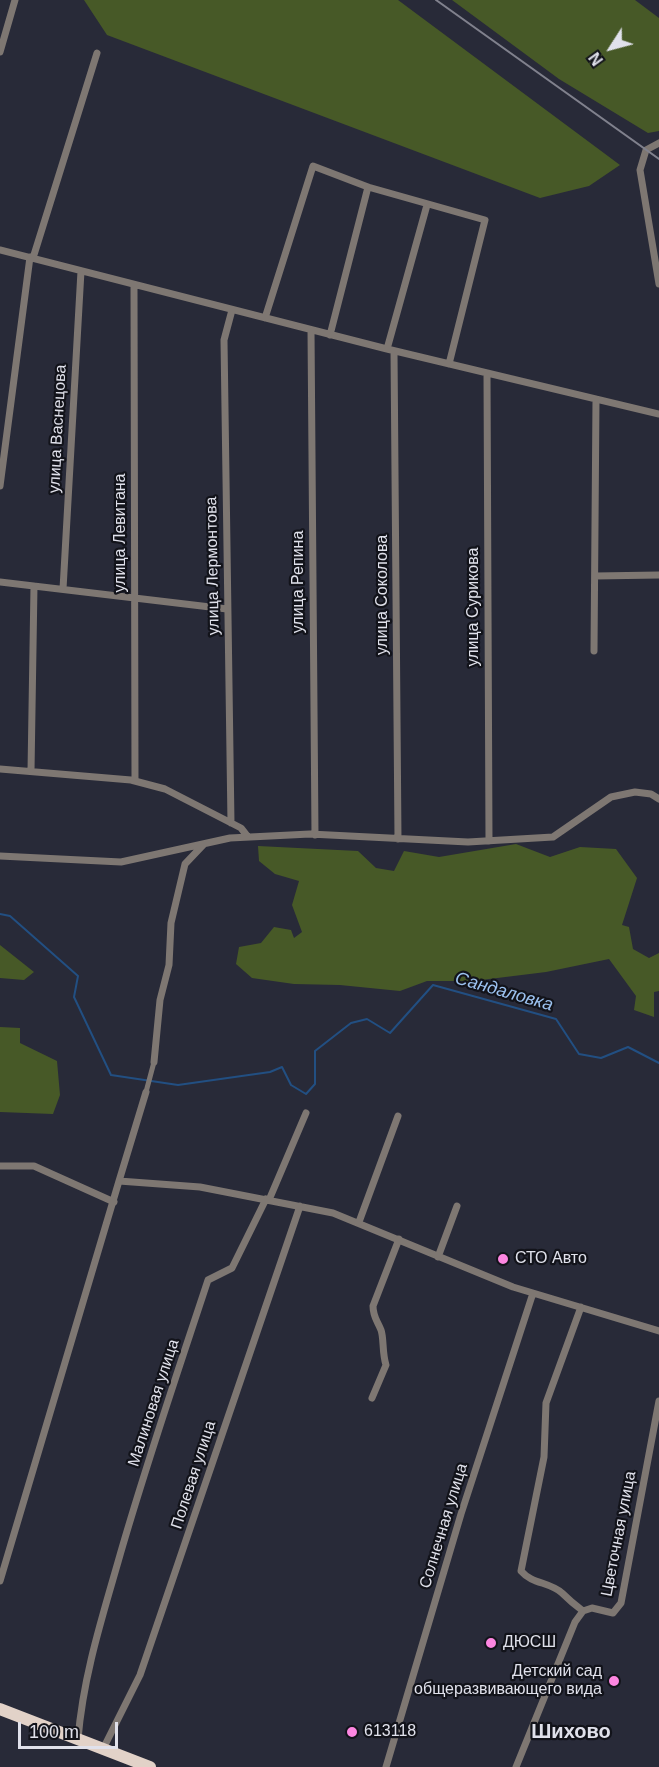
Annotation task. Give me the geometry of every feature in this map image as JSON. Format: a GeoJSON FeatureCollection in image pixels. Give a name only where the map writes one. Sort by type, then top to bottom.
{"type":"FeatureCollection","features":[{"type":"Feature","properties":{"kind":"highway"},"geometry":{"type":"LineString","coordinates":[[0,1709],[150,1767]]}},
{"type":"Feature","properties":{"kind":"street"},"geometry":{"type":"LineString","coordinates":[[0,52],[15,0]]}},
{"type":"Feature","properties":{"kind":"street"},"geometry":{"type":"LineString","coordinates":[[0,486],[32,257],[97,53]]}},
{"type":"Feature","properties":{"kind":"street"},"geometry":{"type":"LineString","coordinates":[[659,142],[646,150],[640,170],[659,284]]}},
{"type":"Feature","properties":{"kind":"street"},"geometry":{"type":"LineString","coordinates":[[265,318],[313,166],[368,187],[485,220],[449,364]]}},
{"type":"Feature","properties":{"kind":"street"},"geometry":{"type":"LineString","coordinates":[[330,335],[368,187]]}},
{"type":"Feature","properties":{"kind":"street","name":"улица Соколова"},"geometry":{"type":"LineString","coordinates":[[398,839],[390,350],[427,205]]}},
{"type":"Feature","properties":{"kind":"street"},"geometry":{"type":"LineString","coordinates":[[0,250],[390,350],[659,414]]}},
{"type":"Feature","properties":{"kind":"street","name":"улица Васнецова"},"geometry":{"type":"LineString","coordinates":[[63,589],[81,271]]}},
{"type":"Feature","properties":{"kind":"street","name":"улица Левитана"},"geometry":{"type":"LineString","coordinates":[[134,285],[135,781]]}},
{"type":"Feature","properties":{"kind":"street","name":"улица Лермонтова"},"geometry":{"type":"LineString","coordinates":[[231,823],[224,340],[232,310]]}},
{"type":"Feature","properties":{"kind":"street","name":"улица Репина"},"geometry":{"type":"LineString","coordinates":[[311,330],[315,835]]}},
{"type":"Feature","properties":{"kind":"street","name":"улица Сурикова"},"geometry":{"type":"LineString","coordinates":[[487,373],[489,841]]}},
{"type":"Feature","properties":{"kind":"street"},"geometry":{"type":"LineString","coordinates":[[594,651],[596,399]]}},
{"type":"Feature","properties":{"kind":"street"},"geometry":{"type":"LineString","coordinates":[[595,576],[659,575]]}},
{"type":"Feature","properties":{"kind":"street"},"geometry":{"type":"LineString","coordinates":[[0,582],[227,609]]}},
{"type":"Feature","properties":{"kind":"street"},"geometry":{"type":"LineString","coordinates":[[31,771],[34,586]]}},
{"type":"Feature","properties":{"kind":"street"},"geometry":{"type":"LineString","coordinates":[[0,769],[135,781],[165,789],[241,828],[248,837]]}},
{"type":"Feature","properties":{"kind":"street"},"geometry":{"type":"LineString","coordinates":[[0,856],[121,862],[248,837],[315,835],[489,841],[553,837],[611,797],[635,792],[651,794],[659,799]]}},
{"type":"Feature","properties":{"kind":"street"},"geometry":{"type":"LineString","coordinates":[[0,1581],[154,1062],[160,1000],[169,965],[171,923],[185,864],[204,844]]}},
{"type":"Feature","properties":{"kind":"street","name":"Малиновая улица"},"geometry":{"type":"LineString","coordinates":[[78,1739],[88,1667],[97,1633],[136,1498],[208,1280],[232,1268],[268,1200],[306,1113]]}},
{"type":"Feature","properties":{"kind":"street"},"geometry":{"type":"LineString","coordinates":[[359,1222],[398,1116]]}},
{"type":"Feature","properties":{"kind":"street"},"geometry":{"type":"LineString","coordinates":[[0,1166],[34,1166],[114,1202]]}},
{"type":"Feature","properties":{"kind":"street"},"geometry":{"type":"LineString","coordinates":[[119,1181],[200,1187],[300,1206],[359,1222],[438,1257],[533,1293],[659,1331]]}},
{"type":"Feature","properties":{"kind":"street","name":"Полевая улица"},"geometry":{"type":"LineString","coordinates":[[103,1749],[140,1675],[300,1206]]}},
{"type":"Feature","properties":{"kind":"street"},"geometry":{"type":"LineString","coordinates":[[438,1257],[458,1206]]}},
{"type":"Feature","properties":{"kind":"street"},"geometry":{"type":"LineString","coordinates":[[372,1398],[386,1365],[381,1351],[382,1331],[373,1317],[373,1306],[399,1239]]}},
{"type":"Feature","properties":{"kind":"street","name":"Солнечная улица"},"geometry":{"type":"LineString","coordinates":[[386,1767],[461,1514],[533,1293]]}},
{"type":"Feature","properties":{"kind":"street"},"geometry":{"type":"LineString","coordinates":[[581,1307],[546,1403],[544,1457],[521,1570],[528,1579],[561,1592],[566,1600],[583,1611]]}},
{"type":"Feature","properties":{"kind":"street","name":"Цветочная улица"},"geometry":{"type":"LineString","coordinates":[[516,1767],[563,1648],[583,1611],[592,1608],[613,1614],[621,1603],[659,1401]]}},
{"type":"Feature","properties":{"kind":"green space"},"geometry":{"type":"Polygon","coordinates":[[[84,0],[398,0],[620,165],[589,186],[540,198],[107,35],[84,0]]]}},
{"type":"Feature","properties":{"kind":"green space"},"geometry":{"type":"Polygon","coordinates":[[[452,0],[635,0],[659,18],[659,131],[648,133],[559,79],[452,0]]]}},
{"type":"Feature","properties":{"kind":"green space"},"geometry":{"type":"Polygon","coordinates":[[[516,844],[550,857],[580,847],[616,849],[637,878],[622,925],[629,927],[633,949],[649,958],[659,953],[659,991],[654,992],[654,1017],[634,1010],[636,996],[609,959],[546,972],[473,981],[427,981],[400,991],[340,985],[294,984],[252,978],[236,964],[239,947],[261,943],[274,927],[291,930],[294,938],[302,932],[292,905],[299,881],[275,874],[259,861],[258,846],[358,851],[376,868],[394,871],[404,851],[439,857],[516,844]]]}},
{"type":"Feature","properties":{"kind":"green space"},"geometry":{"type":"Polygon","coordinates":[[[0,945],[34,972],[24,980],[0,978],[0,945]]]}},
{"type":"Feature","properties":{"kind":"green space"},"geometry":{"type":"Polygon","coordinates":[[[0,1027],[20,1028],[20,1043],[57,1061],[60,1095],[53,1114],[0,1112],[0,1027]]]}},
{"type":"Feature","properties":{"kind":"waterway","name":"Сандаловка"},"geometry":{"type":"LineString","coordinates":[[0,914],[10,916],[78,976],[74,997],[111,1075],[178,1085],[270,1072],[282,1067],[291,1085],[306,1094],[315,1084],[315,1051],[351,1023],[367,1019],[390,1033],[433,985],[556,1019],[579,1054],[601,1058],[628,1047],[659,1063]]}},
{"type":"Feature","properties":{"kind":"railway"},"geometry":{"type":"LineString","coordinates":[[436,0],[659,159]]}},
{"type":"Feature","properties":{"kind":"place","name":"СТО Авто"},"geometry":{"type":"Point","coordinates":[503,1259]}},
{"type":"Feature","properties":{"kind":"place","name":"ДЮСШ"},"geometry":{"type":"Point","coordinates":[491,1643]}},
{"type":"Feature","properties":{"kind":"place","name":"Детский сад общеразвивающего вида"},"geometry":{"type":"Point","coordinates":[614,1681]}},
{"type":"Feature","properties":{"kind":"place","name":"613118"},"geometry":{"type":"Point","coordinates":[352,1732]}},
{"type":"Feature","properties":{"kind":"district","name":"Шихово"},"geometry":{"type":"Point","coordinates":[571,1732]}}]}
